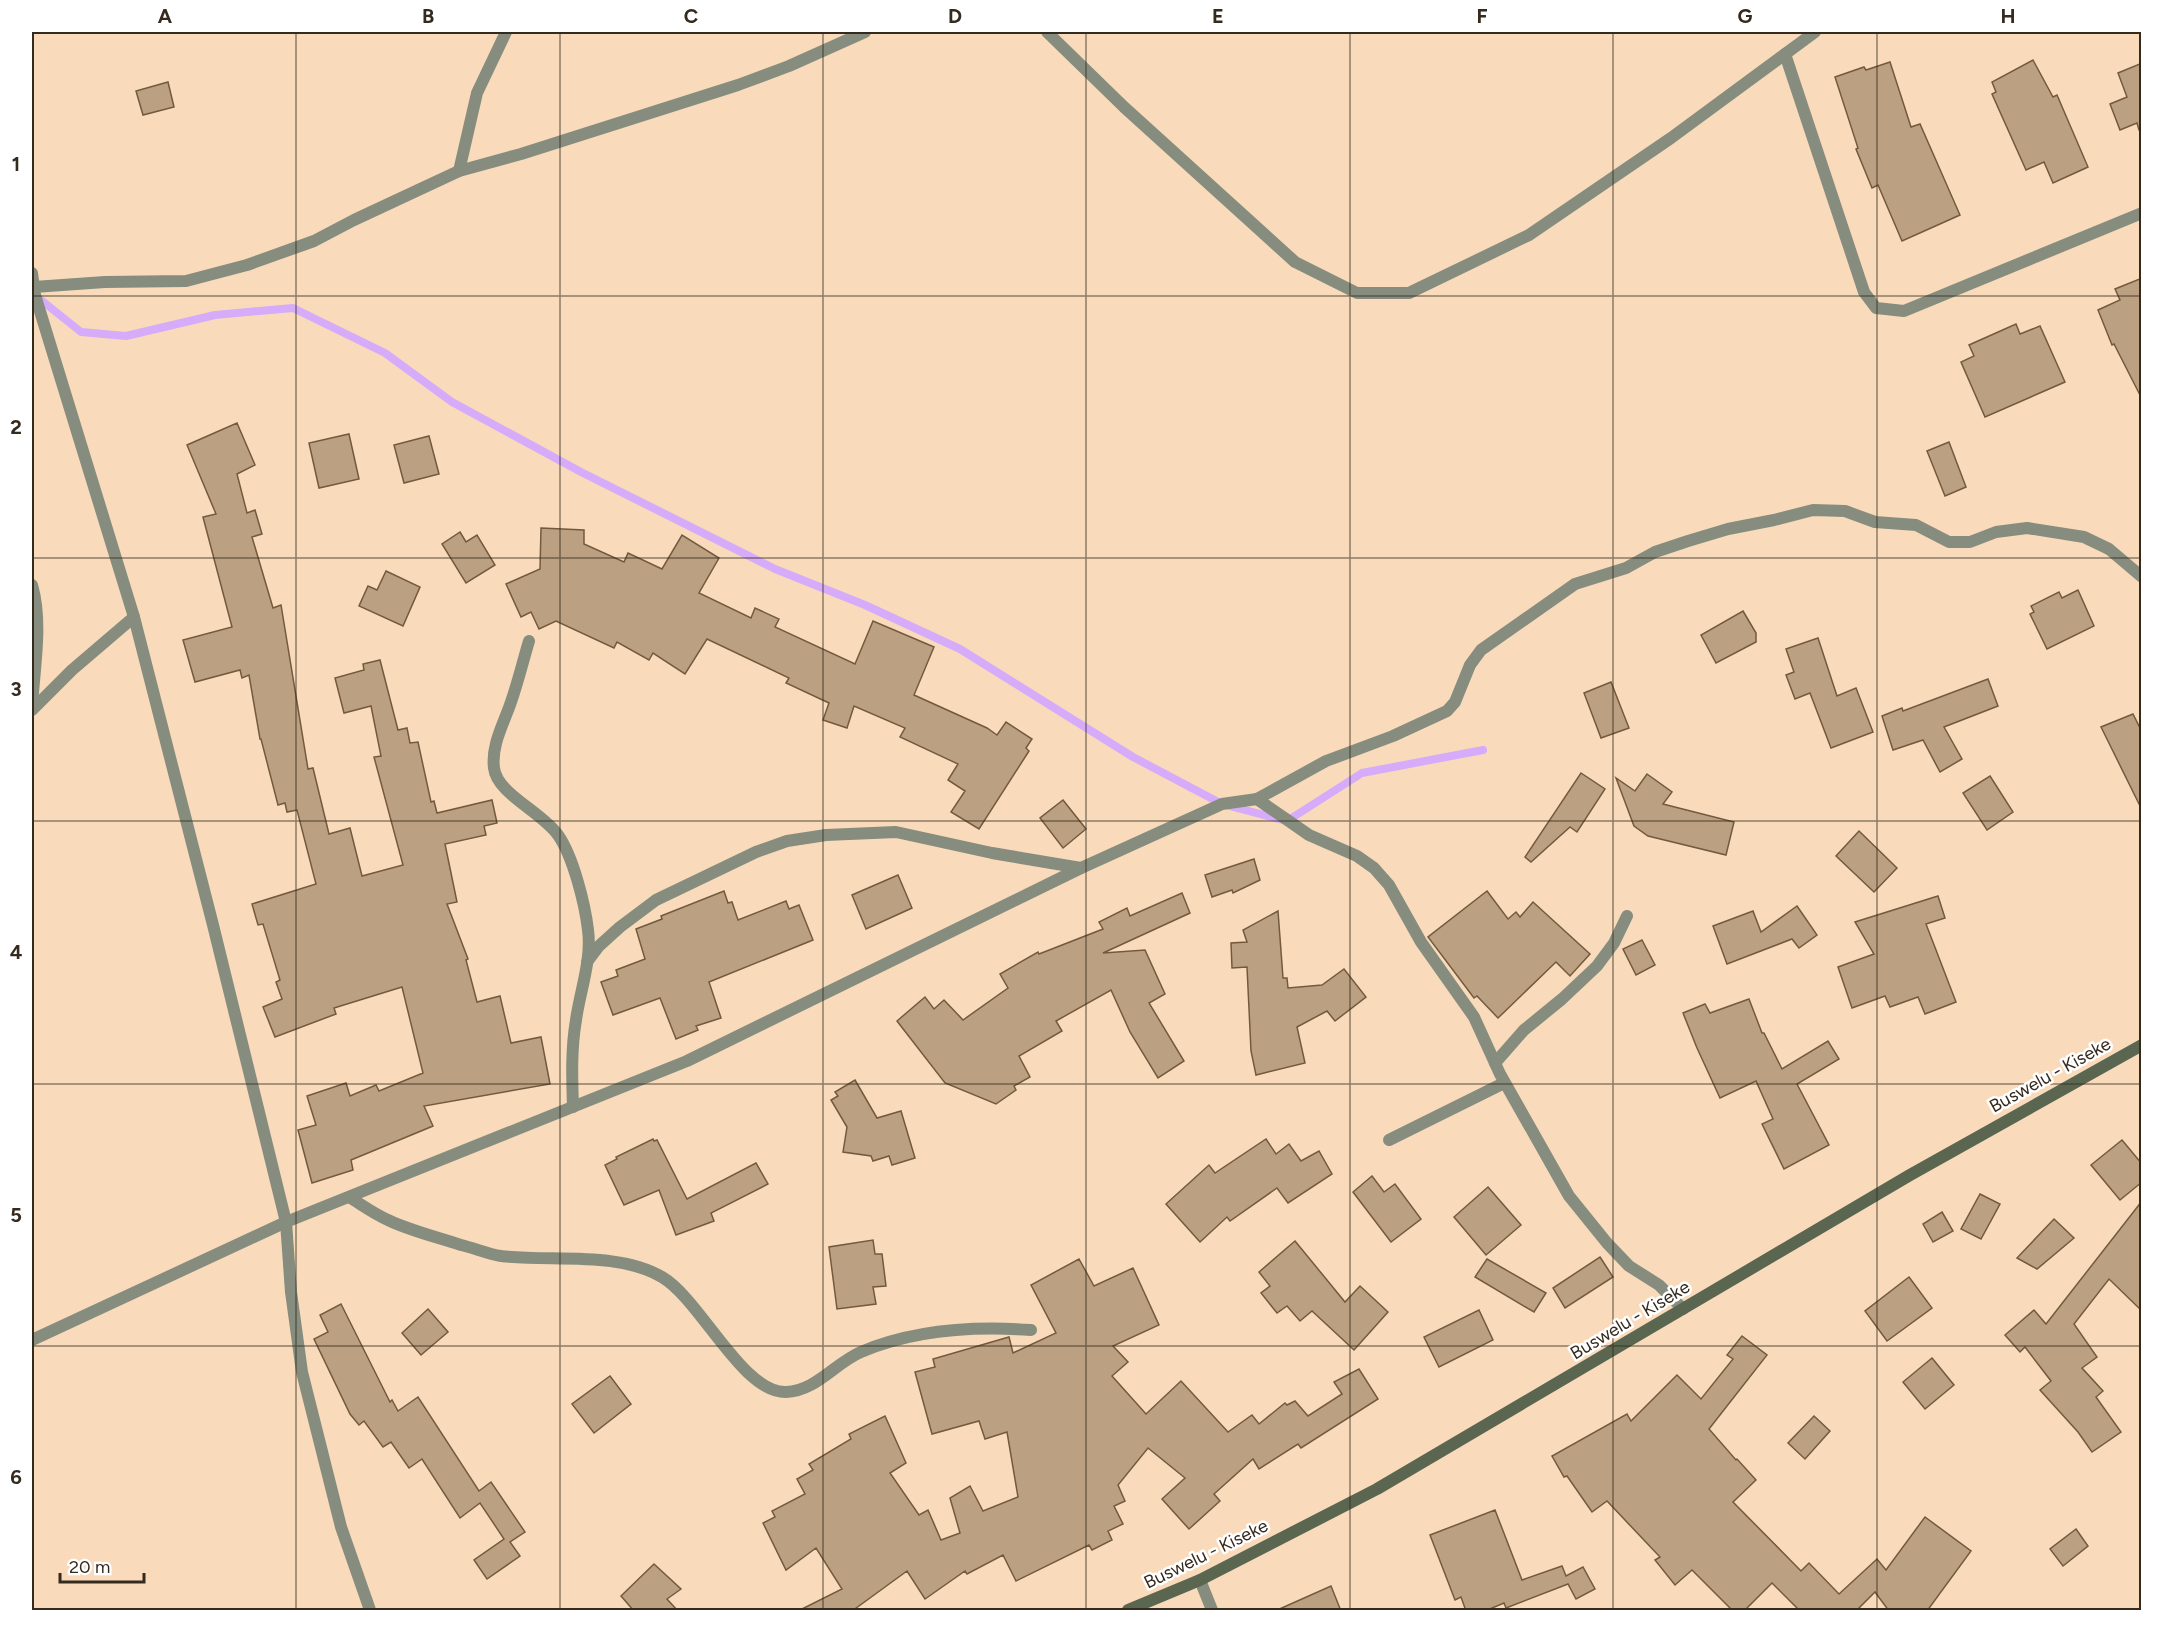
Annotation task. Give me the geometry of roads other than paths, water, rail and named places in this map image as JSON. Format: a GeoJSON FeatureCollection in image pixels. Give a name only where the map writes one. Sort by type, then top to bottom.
{"type":"FeatureCollection","features":[{"type":"Feature","properties":{"kind":"main road","name":"Buswelu - Kiseke"},"geometry":{"type":"LineString","coordinates":[[1128,1611],[1200,1580],[1377,1490],[1910,1175],[2142,1044]]}},
{"type":"Feature","properties":{"kind":"street"},"geometry":{"type":"LineString","coordinates":[[459,171],[477,93],[506,32]]}},
{"type":"Feature","properties":{"kind":"street"},"geometry":{"type":"LineString","coordinates":[[34,287],[105,282],[186,281],[247,266],[314,241],[459,171],[521,154],[738,85],[789,66],[866,32]]}},
{"type":"Feature","properties":{"kind":"street"},"geometry":{"type":"LineString","coordinates":[[1047,32],[1124,107],[1295,262],[1357,293],[1409,293],[1529,235],[1671,138],[1815,32]]}},
{"type":"Feature","properties":{"kind":"street"},"geometry":{"type":"LineString","coordinates":[[1785,54],[1864,292],[1876,308],[1904,311],[2142,213]]}},
{"type":"Feature","properties":{"kind":"street"},"geometry":{"type":"LineString","coordinates":[[32,273],[34,287],[134,617],[210,914],[286,1222],[291,1292],[302,1372],[341,1527],[370,1611]]}},
{"type":"Feature","properties":{"kind":"street"},"geometry":{"type":"LineString","coordinates":[[32,1340],[286,1222],[687,1061],[1081,868],[1222,804],[1257,799],[1326,761],[1393,736],[1447,711],[1455,702],[1470,665],[1481,650],[1575,584],[1626,568],[1655,552],[1728,529],[1813,510],[1845,511],[1875,522],[1916,525],[1949,542],[1970,542],[1996,532],[2027,528],[2084,537],[2109,549],[2142,577]]}},
{"type":"Feature","properties":{"kind":"street"},"geometry":{"type":"LineString","coordinates":[[32,585],[37,626],[32,708]]}},
{"type":"Feature","properties":{"kind":"street"},"geometry":{"type":"LineString","coordinates":[[32,708],[134,617]]}},
{"type":"Feature","properties":{"kind":"street"},"geometry":{"type":"LineString","coordinates":[[529,641],[496,742],[493,766],[496,779],[507,792],[542,817],[557,833],[567,848],[581,898],[588,932],[587,962],[575,1021],[571,1063],[573,1107]]}},
{"type":"Feature","properties":{"kind":"street"},"geometry":{"type":"LineString","coordinates":[[1257,799],[1309,835],[1357,856],[1374,868],[1389,885],[1421,942],[1474,1017],[1504,1083],[1569,1196],[1629,1266],[1659,1285],[1683,1309]]}},
{"type":"Feature","properties":{"kind":"street"},"geometry":{"type":"LineString","coordinates":[[587,962],[599,946],[620,927],[656,900],[756,852],[787,841],[826,835],[896,832],[992,853],[1081,868]]}},
{"type":"Feature","properties":{"kind":"street"},"geometry":{"type":"LineString","coordinates":[[1495,1063],[1524,1030],[1597,966],[1614,943],[1627,916]]}},
{"type":"Feature","properties":{"kind":"street"},"geometry":{"type":"LineString","coordinates":[[1389,1140],[1504,1083]]}},
{"type":"Feature","properties":{"kind":"street"},"geometry":{"type":"LineString","coordinates":[[349,1197],[387,1220],[497,1256],[616,1262],[651,1272],[662,1277],[686,1298],[749,1374],[764,1386],[776,1391],[786,1392],[804,1387],[819,1380],[847,1359],[861,1352],[920,1335],[988,1327],[1031,1330]]}},
{"type":"Feature","properties":{"kind":"street"},"geometry":{"type":"LineString","coordinates":[[1200,1580],[1212,1611]]}},
{"type":"Feature","properties":{"kind":"waterway"},"geometry":{"type":"LineString","coordinates":[[36,296],[81,332],[126,336],[215,315],[293,308],[385,353],[452,402],[581,472],[775,569],[865,605],[960,649],[1133,757],[1222,804],[1287,821],[1362,773],[1483,750]]}}]}
